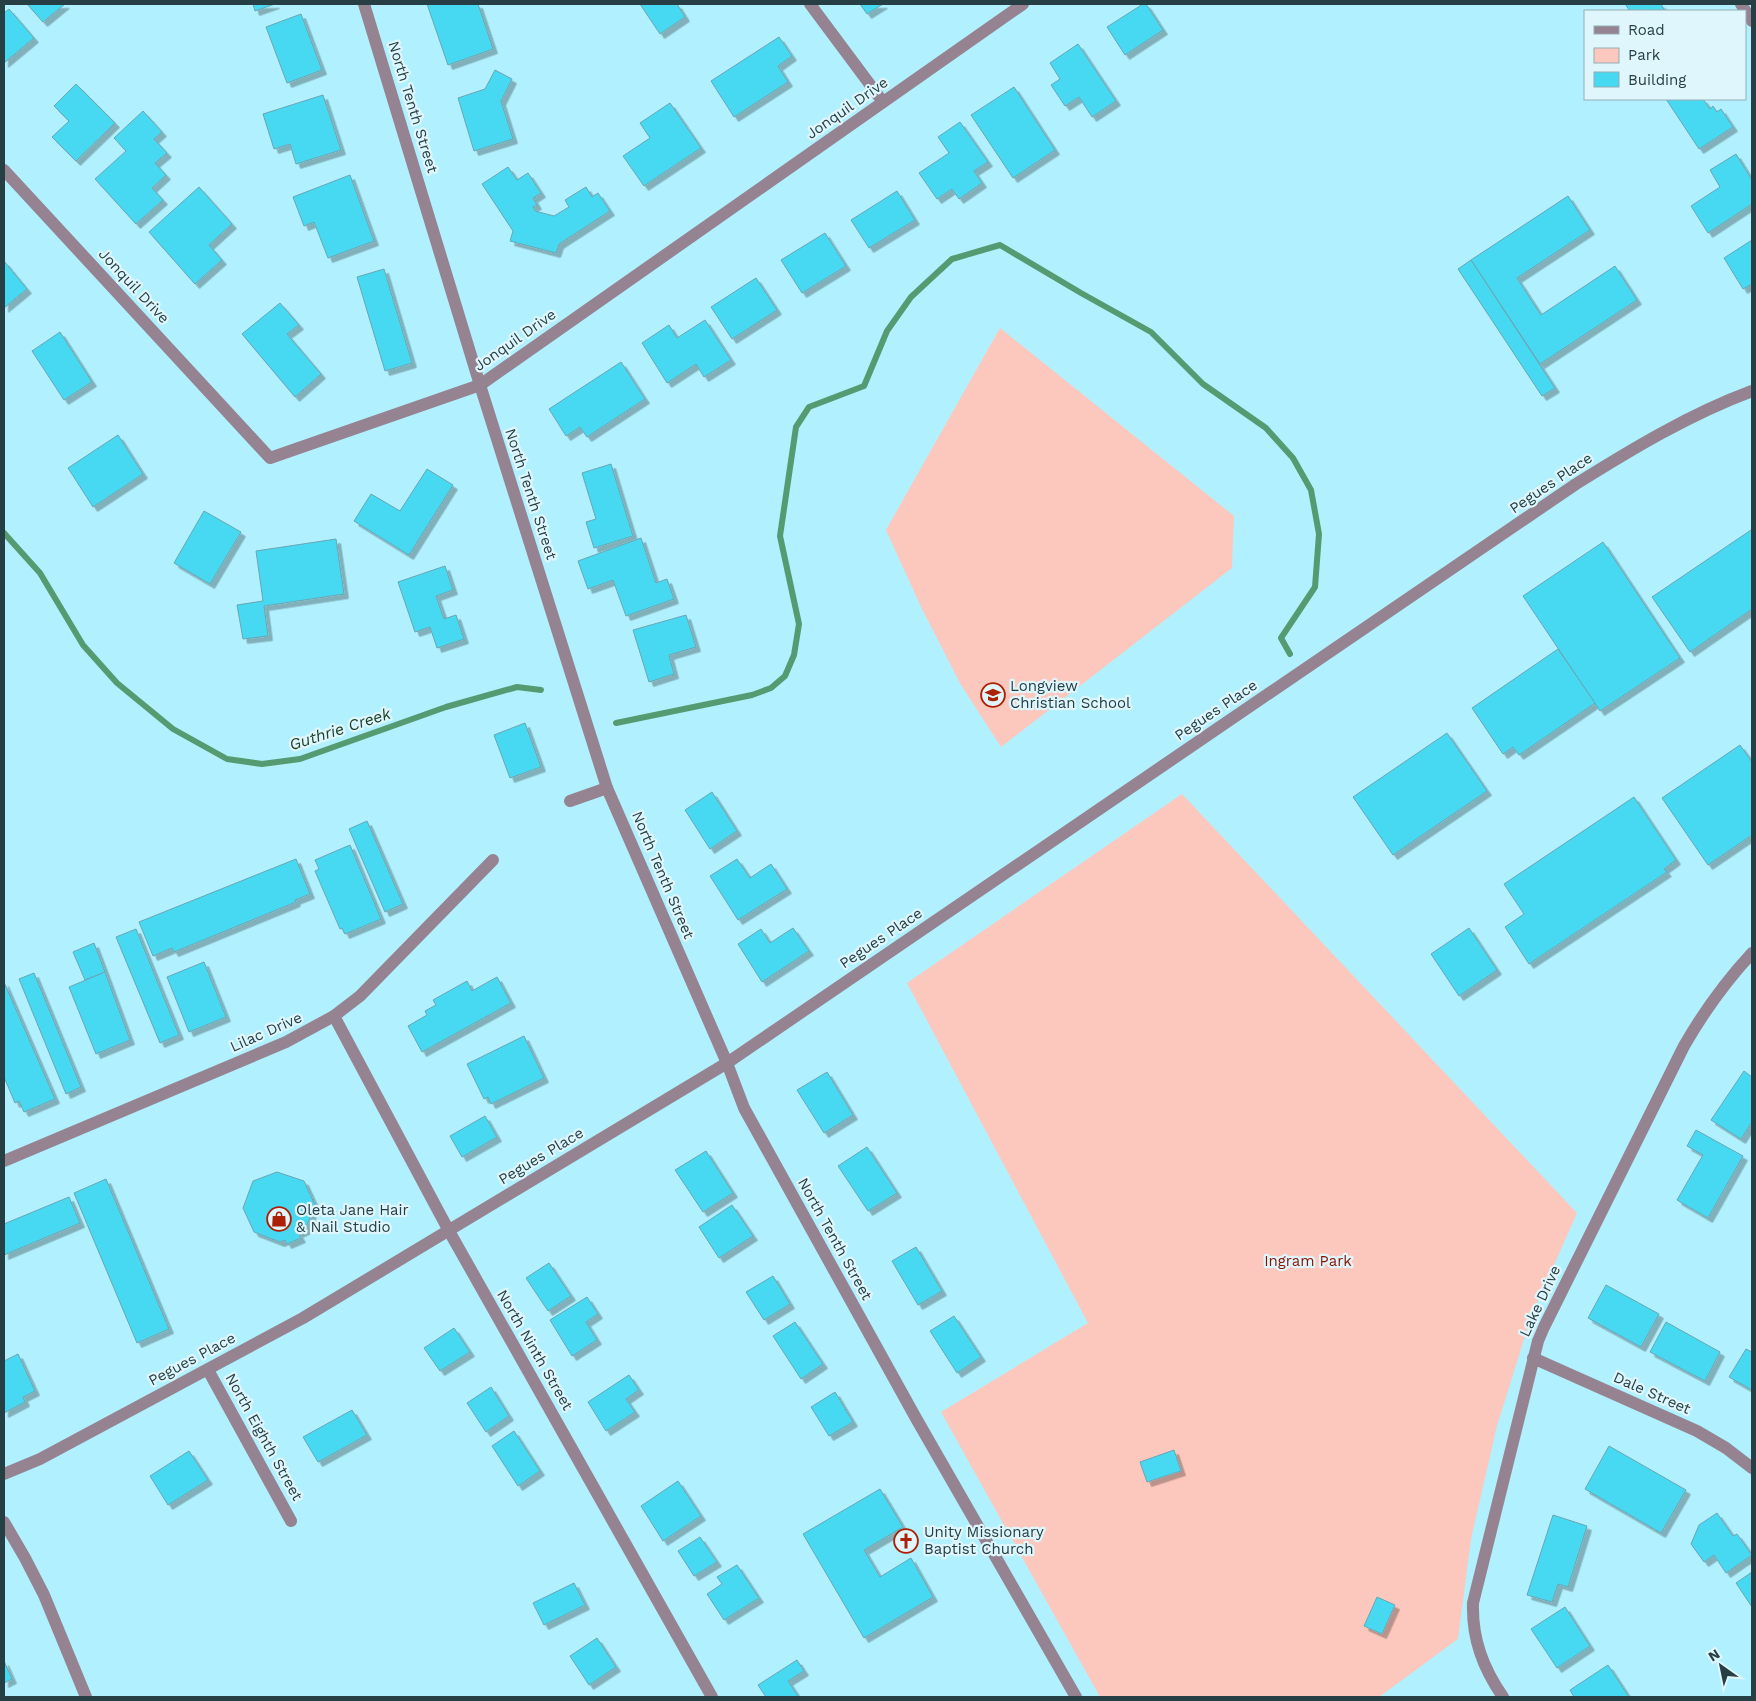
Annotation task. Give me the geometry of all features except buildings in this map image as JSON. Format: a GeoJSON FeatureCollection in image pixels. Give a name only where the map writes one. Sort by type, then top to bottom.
{"type":"FeatureCollection","features":[{"type":"Feature","properties":{"kind":"street","name":"North Tenth Street"},"geometry":{"type":"LineString","coordinates":[[364,4],[480,385],[607,788],[744,1108],[922,1428],[1076,1697]]}},
{"type":"Feature","properties":{"kind":"street"},"geometry":{"type":"LineString","coordinates":[[810,4],[883,102]]}},
{"type":"Feature","properties":{"kind":"street","name":"Jonquil Drive"},"geometry":{"type":"LineString","coordinates":[[4,170],[270,458],[480,385],[1023,4]]}},
{"type":"Feature","properties":{"kind":"street","name":"Pegues Place"},"geometry":{"type":"LineString","coordinates":[[4,1474],[34,1462],[303,1318],[726,1063],[1576,484],[1687,420],[1752,390]]}},
{"type":"Feature","properties":{"kind":"street"},"geometry":{"type":"LineString","coordinates":[[570,801],[607,788]]}},
{"type":"Feature","properties":{"kind":"street","name":"Lilac Drive"},"geometry":{"type":"LineString","coordinates":[[4,1160],[286,1042],[334,1016],[360,996],[493,860]]}},
{"type":"Feature","properties":{"kind":"street","name":"Lake Drive"},"geometry":{"type":"LineString","coordinates":[[1503,1697],[1480,1656],[1473,1626],[1473,1603],[1533,1358],[1544,1327],[1684,1046],[1694,1028],[1726,983],[1752,953]]}},
{"type":"Feature","properties":{"kind":"street","name":"North Ninth Street"},"geometry":{"type":"LineString","coordinates":[[334,1016],[449,1231],[712,1697]]}},
{"type":"Feature","properties":{"kind":"street","name":"Dale Street"},"geometry":{"type":"LineString","coordinates":[[1533,1358],[1697,1430],[1732,1452],[1752,1468]]}},
{"type":"Feature","properties":{"kind":"street","name":"North Eighth Street"},"geometry":{"type":"LineString","coordinates":[[208,1370],[291,1521]]}},
{"type":"Feature","properties":{"kind":"street"},"geometry":{"type":"LineString","coordinates":[[4,1522],[44,1594],[86,1697]]}},
{"type":"Feature","properties":{"kind":"green space"},"geometry":{"type":"Polygon","coordinates":[[[1000,328],[1234,516],[1232,568],[1001,747],[961,685],[922,609],[886,530],[1000,328]]]}},
{"type":"Feature","properties":{"kind":"green space","name":"Ingram Park"},"geometry":{"type":"Polygon","coordinates":[[[1182,794],[1577,1213],[1531,1317],[1497,1426],[1471,1539],[1458,1639],[1379,1697],[1100,1697],[941,1412],[1088,1323],[907,983],[1182,794]]]}},
{"type":"Feature","properties":{"kind":"waterway"},"geometry":{"type":"LineString","coordinates":[[616,723],[752,695],[771,688],[785,676],[794,655],[799,624],[780,536],[796,427],[809,407],[864,386],[887,331],[911,297],[952,259],[1000,245],[1151,332],[1203,384],[1266,428],[1293,458],[1311,490],[1319,534],[1315,587],[1281,638],[1290,654]]}},
{"type":"Feature","properties":{"kind":"waterway","name":"Guthrie Creek"},"geometry":{"type":"LineString","coordinates":[[4,533],[40,573],[83,645],[117,683],[173,729],[227,759],[262,764],[300,759],[446,707],[517,687],[541,690]]}},
{"type":"Feature","properties":{"kind":"place","name":"Longview Christian School"},"geometry":{"type":"Point","coordinates":[993,695]}},
{"type":"Feature","properties":{"kind":"place","name":"Oleta Jane Hair & Nail Studio"},"geometry":{"type":"Point","coordinates":[279,1219]}},
{"type":"Feature","properties":{"kind":"place","name":"Unity Missionary Baptist Church"},"geometry":{"type":"Point","coordinates":[906,1541]}}]}
